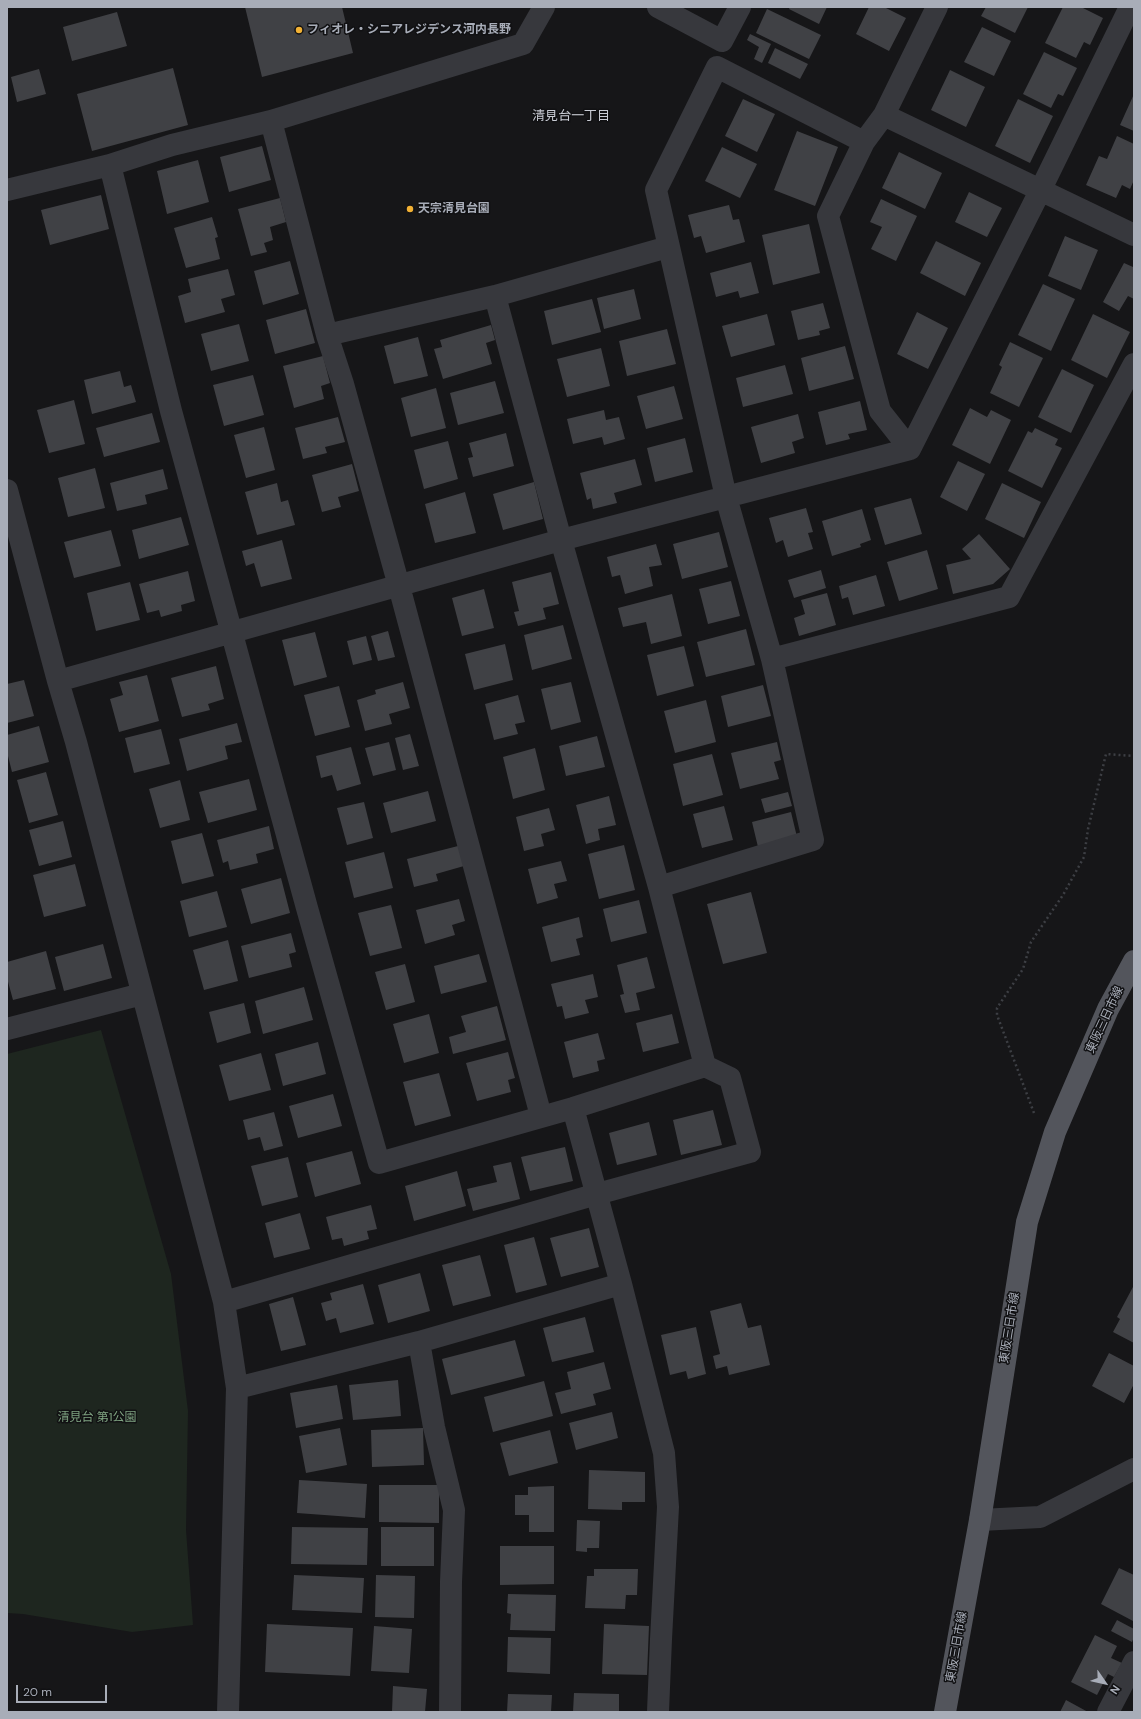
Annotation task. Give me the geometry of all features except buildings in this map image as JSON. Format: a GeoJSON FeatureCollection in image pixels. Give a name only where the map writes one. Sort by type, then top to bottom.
{"type":"FeatureCollection","features":[{"type":"Feature","properties":{"kind":"main road","name":"東阪三日市線"},"geometry":{"type":"LineString","coordinates":[[945,1712],[980,1520],[1027,1222],[1055,1132],[1108,1009],[1134,961]]}},
{"type":"Feature","properties":{"kind":"street"},"geometry":{"type":"LineString","coordinates":[[7,190],[110,165],[172,145],[271,122],[523,44],[544,7]]}},
{"type":"Feature","properties":{"kind":"street"},"geometry":{"type":"LineString","coordinates":[[658,7],[722,40],[740,7]]}},
{"type":"Feature","properties":{"kind":"street"},"geometry":{"type":"LineString","coordinates":[[910,449],[880,412],[828,216],[864,142],[884,115],[937,7]]}},
{"type":"Feature","properties":{"kind":"street"},"geometry":{"type":"LineString","coordinates":[[58,681],[561,540],[910,449],[1040,191],[1130,7]]}},
{"type":"Feature","properties":{"kind":"street"},"geometry":{"type":"LineString","coordinates":[[659,887],[813,840],[772,659],[726,497],[656,190],[717,67],[864,142]]}},
{"type":"Feature","properties":{"kind":"street"},"geometry":{"type":"LineString","coordinates":[[884,115],[1040,191],[1134,234]]}},
{"type":"Feature","properties":{"kind":"street"},"geometry":{"type":"LineString","coordinates":[[271,122],[327,335],[343,384],[399,586],[541,1116]]}},
{"type":"Feature","properties":{"kind":"street"},"geometry":{"type":"LineString","coordinates":[[110,165],[170,411],[379,1163],[573,1108],[705,1066],[730,1078],[750,1152],[597,1194],[224,1302]]}},
{"type":"Feature","properties":{"kind":"street"},"geometry":{"type":"LineString","coordinates":[[327,335],[495,296],[668,247]]}},
{"type":"Feature","properties":{"kind":"street"},"geometry":{"type":"LineString","coordinates":[[495,296],[561,540],[659,887],[705,1066]]}},
{"type":"Feature","properties":{"kind":"street"},"geometry":{"type":"LineString","coordinates":[[772,659],[1009,597],[1134,364]]}},
{"type":"Feature","properties":{"kind":"street"},"geometry":{"type":"LineString","coordinates":[[7,490],[58,681],[76,742],[224,1302],[237,1388],[228,1712]]}},
{"type":"Feature","properties":{"kind":"street"},"geometry":{"type":"LineString","coordinates":[[7,1029],[142,994]]}},
{"type":"Feature","properties":{"kind":"street"},"geometry":{"type":"LineString","coordinates":[[573,1108],[621,1284],[664,1453],[668,1507],[660,1639],[658,1712]]}},
{"type":"Feature","properties":{"kind":"street"},"geometry":{"type":"LineString","coordinates":[[237,1388],[419,1342],[621,1284]]}},
{"type":"Feature","properties":{"kind":"street"},"geometry":{"type":"LineString","coordinates":[[419,1342],[434,1428],[454,1510],[451,1582],[450,1712]]}},
{"type":"Feature","properties":{"kind":"street"},"geometry":{"type":"LineString","coordinates":[[980,1520],[1040,1517],[1134,1469]]}},
{"type":"Feature","properties":{"kind":"street"},"geometry":{"type":"LineString","coordinates":[[1108,1712],[1134,1662]]}},
{"type":"Feature","properties":{"kind":"path"},"geometry":{"type":"LineString","coordinates":[[1055,1132],[1036,1116],[997,1015],[997,1008],[1023,968],[1031,942],[1063,895],[1084,857],[1088,829],[1106,754],[1134,756]]}},
{"type":"Feature","properties":{"kind":"green space","name":"清見台 第1公園"},"geometry":{"type":"Polygon","coordinates":[[[101,1030],[171,1274],[188,1411],[186,1530],[193,1625],[132,1632],[23,1614],[7,1613],[7,1054],[101,1030]]]}},
{"type":"Feature","properties":{"kind":"place","name":"フィオレ・シニアレジデンス河内長野"},"geometry":{"type":"Point","coordinates":[299,30]}},
{"type":"Feature","properties":{"kind":"place","name":"天宗清見台園"},"geometry":{"type":"Point","coordinates":[410,209]}},
{"type":"Feature","properties":{"kind":"district","name":"清見台一丁目"},"geometry":{"type":"Point","coordinates":[571,117]}}]}
